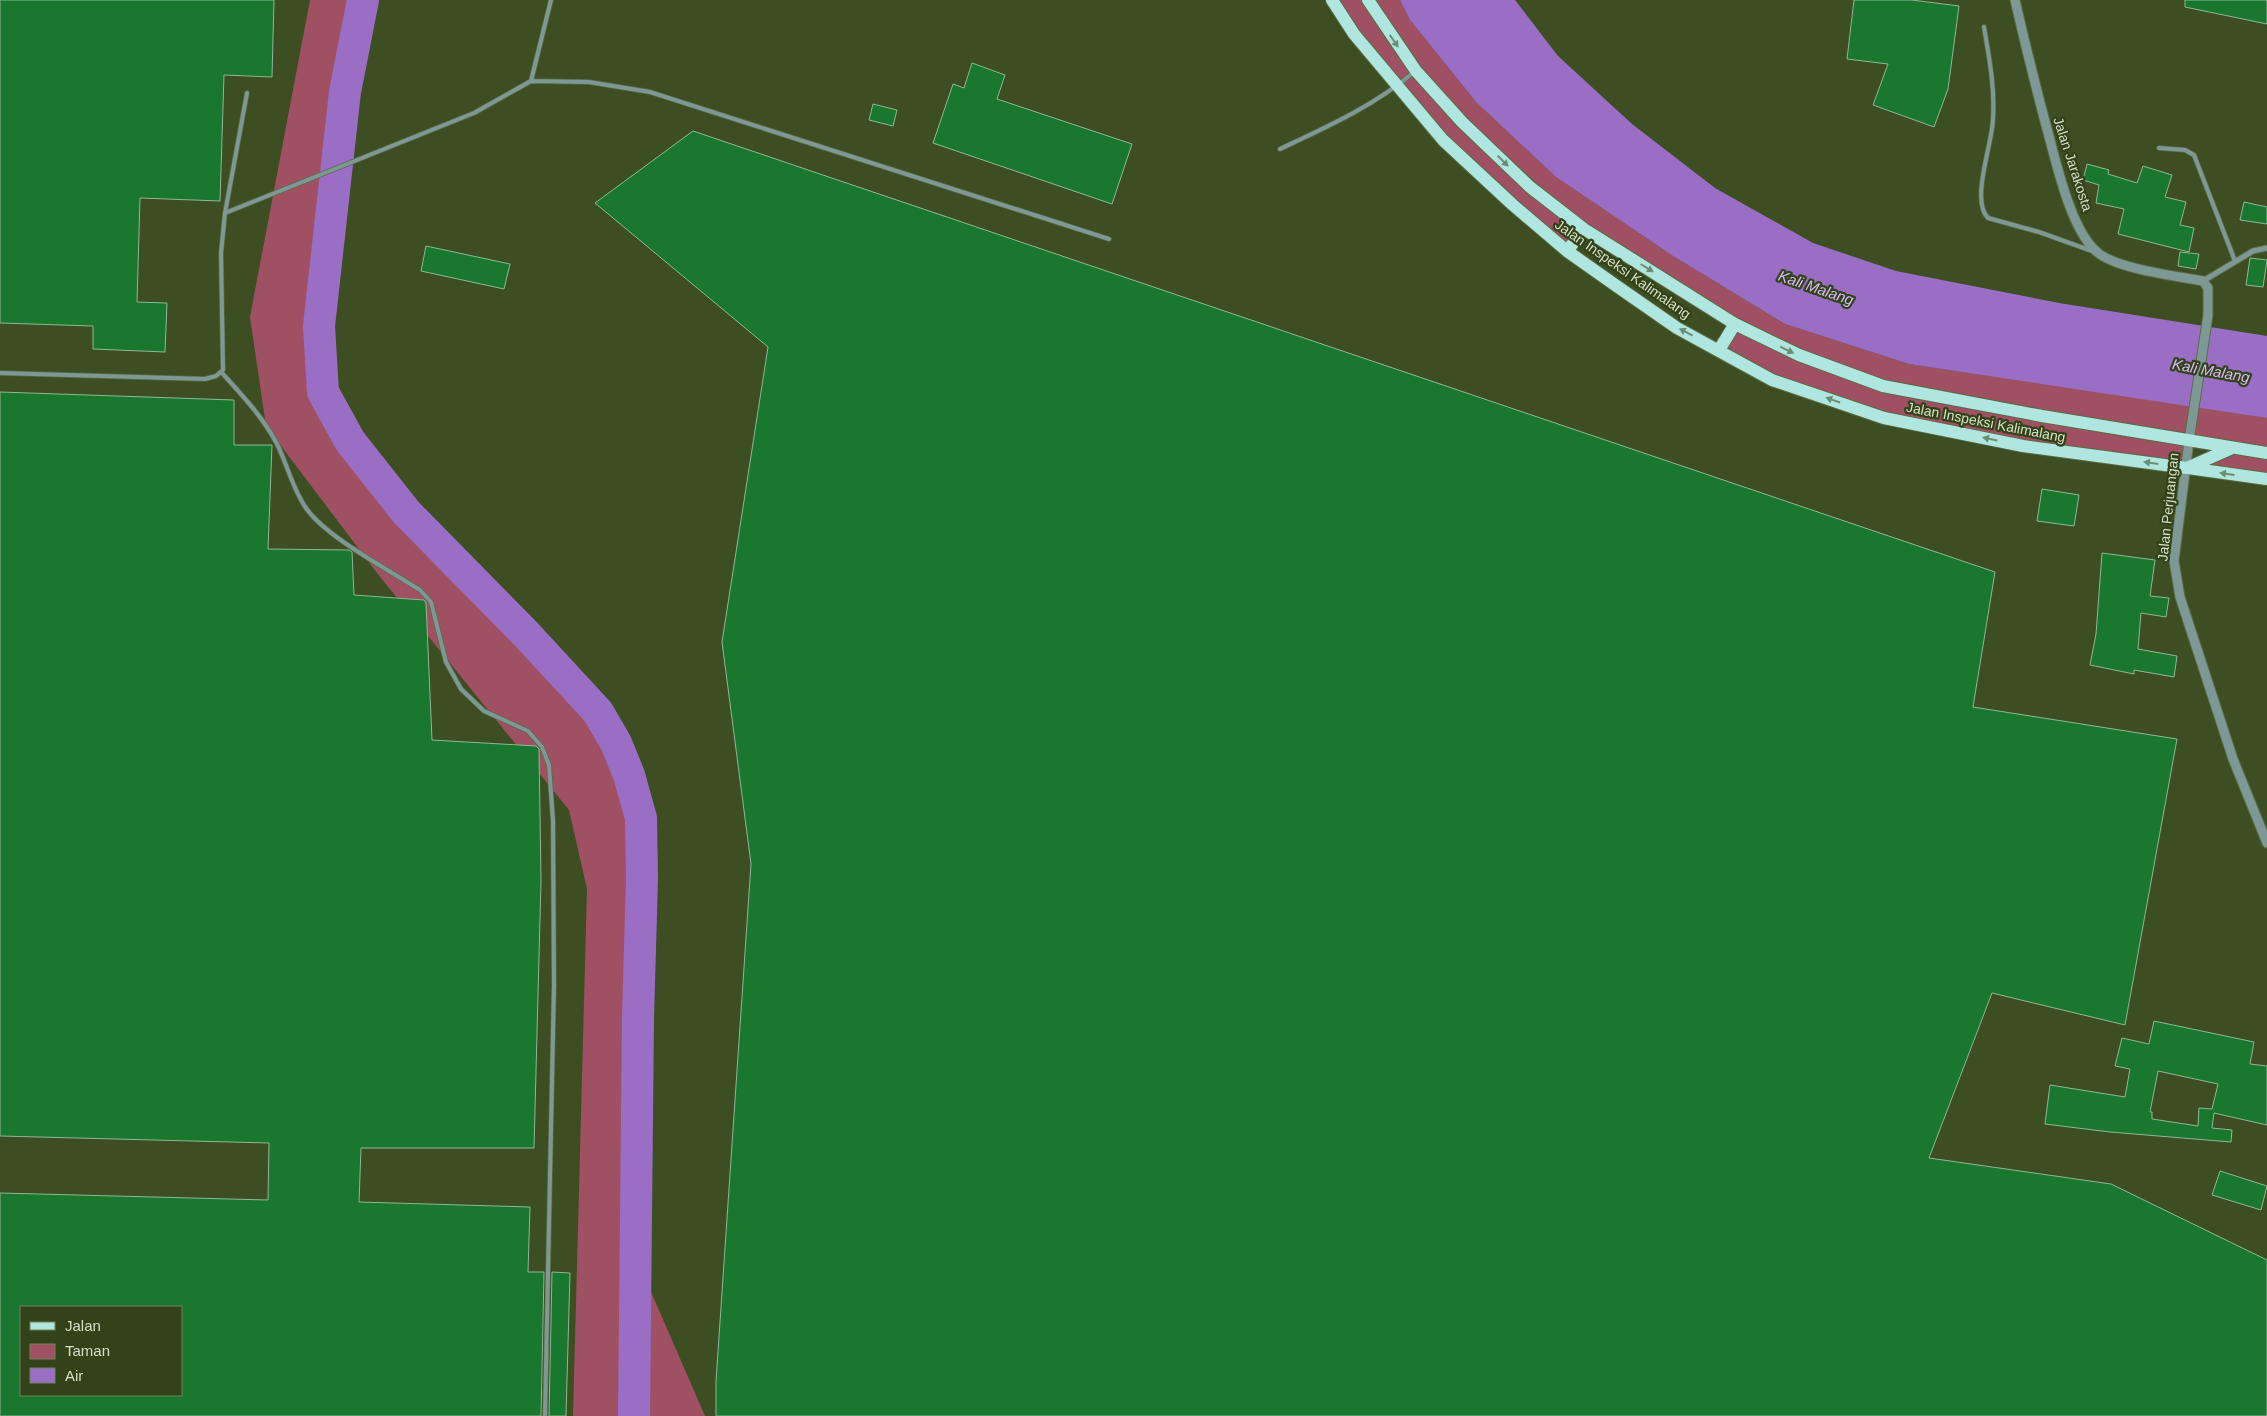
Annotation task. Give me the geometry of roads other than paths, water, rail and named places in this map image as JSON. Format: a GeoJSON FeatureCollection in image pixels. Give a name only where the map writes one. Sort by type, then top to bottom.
{"type":"FeatureCollection","features":[{"type":"Feature","properties":{"kind":"main road","name":"Jalan Inspeksi Kalimalang"},"geometry":{"type":"LineString","coordinates":[[1332,0],[1354,34],[1443,140],[1566,251],[1678,328],[1772,380],[1884,418],[2023,446],[2267,479]]}},
{"type":"Feature","properties":{"kind":"main road","name":"Jalan Inspeksi Kalimalang"},"geometry":{"type":"LineString","coordinates":[[1368,0],[1416,71],[1462,122],[1530,187],[1584,229],[1736,324],[1799,355],[1883,386],[2230,449],[2267,453]]}},
{"type":"Feature","properties":{"kind":"main road"},"geometry":{"type":"LineString","coordinates":[[1566,251],[1584,229]]}},
{"type":"Feature","properties":{"kind":"main road"},"geometry":{"type":"LineString","coordinates":[[1719,350],[1736,324]]}},
{"type":"Feature","properties":{"kind":"main road"},"geometry":{"type":"LineString","coordinates":[[2187,468],[2230,449]]}},
{"type":"Feature","properties":{"kind":"street","name":"Jalan Jarakosta"},"geometry":{"type":"LineString","coordinates":[[2014,0],[2064,189],[2077,223],[2097,253]]}},
{"type":"Feature","properties":{"kind":"street"},"geometry":{"type":"LineString","coordinates":[[2097,253],[2126,266],[2203,281],[2253,251],[2267,248]]}},
{"type":"Feature","properties":{"kind":"street","name":"Jalan Perjuangan"},"geometry":{"type":"LineString","coordinates":[[2203,281],[2208,288],[2208,315],[2176,541],[2174,561],[2176,581],[2234,759],[2267,844]]}},
{"type":"Feature","properties":{"kind":"lane"},"geometry":{"type":"LineString","coordinates":[[531,81],[552,0]]}},
{"type":"Feature","properties":{"kind":"lane"},"geometry":{"type":"LineString","coordinates":[[1984,26],[1992,73],[1994,120],[1980,198],[1983,214],[1988,218],[2039,232],[2097,253]]}},
{"type":"Feature","properties":{"kind":"lane"},"geometry":{"type":"LineString","coordinates":[[1280,149],[1360,111],[1416,71]]}},
{"type":"Feature","properties":{"kind":"lane"},"geometry":{"type":"LineString","coordinates":[[224,213],[474,113],[531,81],[589,82],[650,92],[1109,239]]}},
{"type":"Feature","properties":{"kind":"lane"},"geometry":{"type":"LineString","coordinates":[[247,93],[224,213],[220,253],[222,372],[256,410],[276,442],[291,480],[306,508],[326,529],[420,590],[431,602],[446,662],[461,689],[484,711],[528,731],[542,747],[549,765],[553,820],[554,985],[545,1416]]}},
{"type":"Feature","properties":{"kind":"lane"},"geometry":{"type":"LineString","coordinates":[[2159,148],[2185,150],[2194,155],[2235,261]]}},
{"type":"Feature","properties":{"kind":"lane"},"geometry":{"type":"LineString","coordinates":[[0,372],[205,380],[222,372]]}},
{"type":"Feature","properties":{"kind":"water","name":"Kali Malang"},"geometry":{"type":"Polygon","coordinates":[[[1400,0],[1515,0],[1558,56],[1632,124],[1715,188],[1813,243],[1896,271],[2059,303],[2267,336],[2267,418],[1909,364],[1785,324],[1673,256],[1556,177],[1476,102],[1410,20],[1400,0]]]}},
{"type":"Feature","properties":{"kind":"waterway"},"geometry":{"type":"LineString","coordinates":[[363,0],[345,92],[319,326],[323,392],[350,441],[406,512],[526,634],[598,712],[616,743],[629,775],[641,818],[642,879],[638,1017],[634,1416]]}}]}
